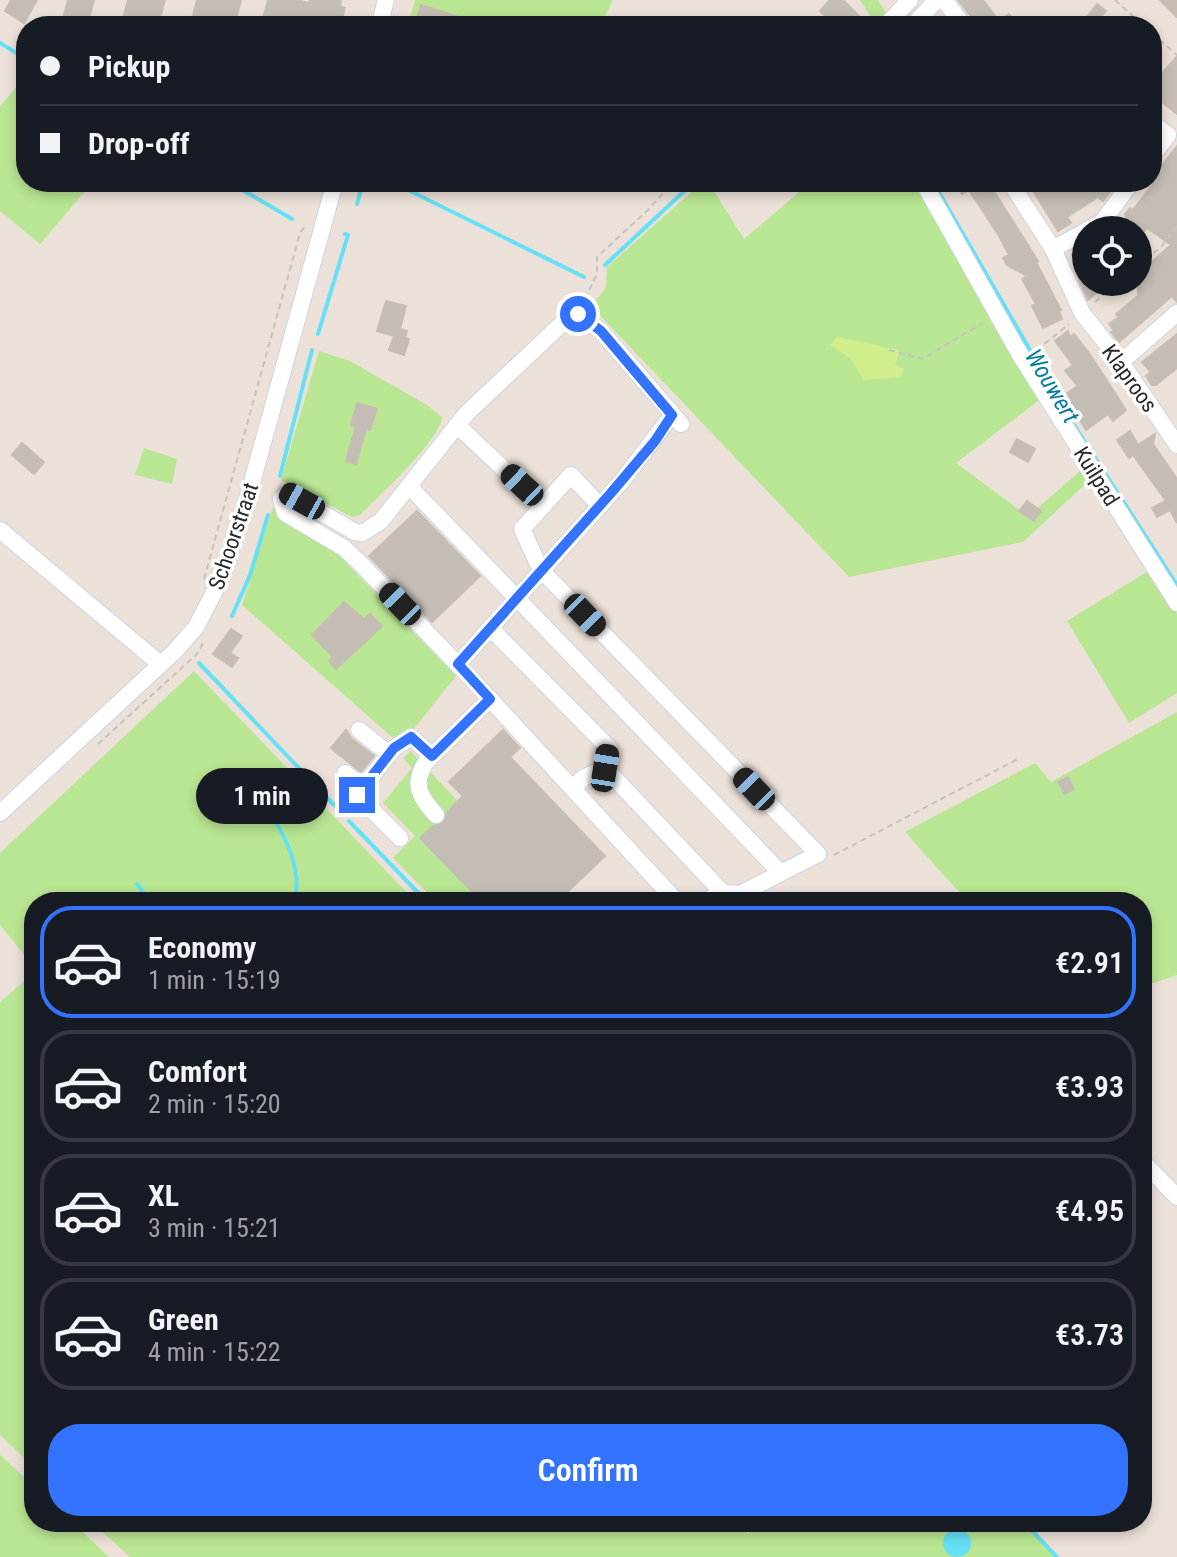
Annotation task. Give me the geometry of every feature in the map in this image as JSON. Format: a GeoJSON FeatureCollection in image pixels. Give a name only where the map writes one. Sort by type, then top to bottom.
{"type":"FeatureCollection","features":[{"type":"Feature","properties":{"kind":"street"},"geometry":{"type":"LineString","coordinates":[[895,16],[910,0]]}},
{"type":"Feature","properties":{"kind":"street"},"geometry":{"type":"LineString","coordinates":[[922,16],[937,0]]}},
{"type":"Feature","properties":{"kind":"street"},"geometry":{"type":"LineString","coordinates":[[944,0],[956,16]]}},
{"type":"Feature","properties":{"kind":"street","name":"Schoorstraat"},"geometry":{"type":"LineString","coordinates":[[0,813],[159,666],[196,627],[219,583],[251,486],[332,192]]}},
{"type":"Feature","properties":{"kind":"street","name":"Kuilpad"},"geometry":{"type":"LineString","coordinates":[[929,192],[1022,358],[1177,603]]}},
{"type":"Feature","properties":{"kind":"street","name":"Klaproos"},"geometry":{"type":"LineString","coordinates":[[1016,192],[1053,249],[1082,313],[1121,362],[1177,445]]}},
{"type":"Feature","properties":{"kind":"street"},"geometry":{"type":"LineString","coordinates":[[1106,216],[1124,192]]}},
{"type":"Feature","properties":{"kind":"street"},"geometry":{"type":"LineString","coordinates":[[1053,249],[1072,238]]}},
{"type":"Feature","properties":{"kind":"street"},"geometry":{"type":"LineString","coordinates":[[1121,362],[1177,313]]}},
{"type":"Feature","properties":{"kind":"street"},"geometry":{"type":"LineString","coordinates":[[458,664],[676,420],[601,331],[578,314],[570,316],[529,352],[457,425],[381,521],[362,533],[358,532],[284,496],[285,513],[349,552],[458,664],[668,892]]}},
{"type":"Feature","properties":{"kind":"street"},"geometry":{"type":"LineString","coordinates":[[457,425],[543,506]]}},
{"type":"Feature","properties":{"kind":"street"},"geometry":{"type":"LineString","coordinates":[[600,506],[571,475],[522,529],[542,573],[818,854],[746,892]]}},
{"type":"Feature","properties":{"kind":"street"},"geometry":{"type":"LineString","coordinates":[[409,486],[780,872]]}},
{"type":"Feature","properties":{"kind":"street"},"geometry":{"type":"LineString","coordinates":[[0,530],[159,666]]}},
{"type":"Feature","properties":{"kind":"street"},"geometry":{"type":"LineString","coordinates":[[349,552],[358,532]]}},
{"type":"Feature","properties":{"kind":"street"},"geometry":{"type":"LineString","coordinates":[[491,629],[609,748],[605,768]]}},
{"type":"Feature","properties":{"kind":"street"},"geometry":{"type":"LineString","coordinates":[[436,815],[422,798],[418,788],[419,773],[490,699]]}},
{"type":"Feature","properties":{"kind":"street"},"geometry":{"type":"LineString","coordinates":[[359,730],[389,754]]}},
{"type":"Feature","properties":{"kind":"street"},"geometry":{"type":"LineString","coordinates":[[400,838],[357,795],[389,754],[411,737],[432,756]]}},
{"type":"Feature","properties":{"kind":"street"},"geometry":{"type":"LineString","coordinates":[[573,789],[583,778],[605,768]]}},
{"type":"Feature","properties":{"kind":"street"},"geometry":{"type":"LineString","coordinates":[[605,768],[732,892]]}},
{"type":"Feature","properties":{"kind":"street"},"geometry":{"type":"LineString","coordinates":[[345,773],[363,788]]}},
{"type":"Feature","properties":{"kind":"street"},"geometry":{"type":"LineString","coordinates":[[1152,1171],[1177,1197]]}},
{"type":"Feature","properties":{"kind":"path"},"geometry":{"type":"LineString","coordinates":[[1115,0],[1133,16]]}},
{"type":"Feature","properties":{"kind":"path"},"geometry":{"type":"LineString","coordinates":[[578,314],[597,274],[597,257],[664,192]]}},
{"type":"Feature","properties":{"kind":"path","name":"Schoorstraat"},"geometry":{"type":"LineString","coordinates":[[202,585],[300,233],[306,226]]}},
{"type":"Feature","properties":{"kind":"path"},"geometry":{"type":"LineString","coordinates":[[1152,254],[1177,226]]}},
{"type":"Feature","properties":{"kind":"path"},"geometry":{"type":"LineString","coordinates":[[889,350],[922,359],[998,315]]}},
{"type":"Feature","properties":{"kind":"path"},"geometry":{"type":"LineString","coordinates":[[818,854],[830,857],[1018,759]]}},
{"type":"Feature","properties":{"kind":"green space"},"geometry":{"type":"Polygon","coordinates":[[[415,0],[613,0],[605,16],[411,16],[415,0]]]}},
{"type":"Feature","properties":{"kind":"green space"},"geometry":{"type":"Polygon","coordinates":[[[860,0],[878,0],[887,14],[870,16],[860,0]]]}},
{"type":"Feature","properties":{"kind":"green space"},"geometry":{"type":"Polygon","coordinates":[[[16,88],[16,192],[84,192],[40,244],[0,211],[0,106],[16,88]]]}},
{"type":"Feature","properties":{"kind":"green space"},"geometry":{"type":"Polygon","coordinates":[[[692,192],[714,192],[744,239],[799,192],[921,192],[1042,398],[956,463],[1028,516],[1085,467],[1092,478],[1023,542],[849,577],[591,306],[606,288],[607,267],[692,192]],[[871,346],[851,359],[864,380],[904,369],[895,365],[899,350],[871,346]]]}},
{"type":"Feature","properties":{"kind":"green space"},"geometry":{"type":"Polygon","coordinates":[[[837,337],[899,350],[895,365],[904,369],[901,377],[864,380],[851,359],[830,345],[837,337]]]}},
{"type":"Feature","properties":{"kind":"green space"},"geometry":{"type":"Polygon","coordinates":[[[319,351],[350,361],[427,405],[442,417],[432,439],[407,468],[360,515],[352,517],[281,480],[319,351]]]}},
{"type":"Feature","properties":{"kind":"green space"},"geometry":{"type":"Polygon","coordinates":[[[144,448],[177,459],[172,484],[135,475],[144,448]]]}},
{"type":"Feature","properties":{"kind":"green space"},"geometry":{"type":"Polygon","coordinates":[[[273,507],[323,539],[456,676],[401,745],[242,605],[273,507]]]}},
{"type":"Feature","properties":{"kind":"green space"},"geometry":{"type":"Polygon","coordinates":[[[1150,570],[1177,614],[1177,693],[1129,723],[1067,621],[1150,570]]]}},
{"type":"Feature","properties":{"kind":"green space"},"geometry":{"type":"Polygon","coordinates":[[[194,671],[406,892],[24,892],[24,955],[0,925],[0,853],[194,671]]]}},
{"type":"Feature","properties":{"kind":"green space"},"geometry":{"type":"Polygon","coordinates":[[[1177,712],[1177,975],[1152,984],[1152,892],[959,892],[905,832],[1035,763],[1051,782],[1177,712]]]}},
{"type":"Feature","properties":{"kind":"green space"},"geometry":{"type":"Polygon","coordinates":[[[411,751],[542,892],[426,892],[393,858],[415,836],[383,803],[412,768],[403,758],[411,751]]]}},
{"type":"Feature","properties":{"kind":"green space"},"geometry":{"type":"Polygon","coordinates":[[[24,982],[24,1458],[0,1435],[0,1002],[24,982]]]}},
{"type":"Feature","properties":{"kind":"green space"},"geometry":{"type":"Polygon","coordinates":[[[0,1455],[24,1477],[24,1532],[83,1532],[109,1557],[0,1557],[0,1455]]]}},
{"type":"Feature","properties":{"kind":"green space"},"geometry":{"type":"Polygon","coordinates":[[[103,1532],[1033,1532],[1057,1557],[959,1557],[967,1554],[948,1554],[955,1557],[130,1557],[103,1532]]]}},
{"type":"Feature","properties":{"kind":"water"},"geometry":{"type":"Polygon","coordinates":[[[949,1532],[965,1532],[970,1538],[970,1548],[962,1556],[952,1556],[944,1548],[944,1538],[949,1532]]]}},
{"type":"Feature","properties":{"kind":"building"},"geometry":{"type":"Polygon","coordinates":[[[11,0],[37,0],[28,16],[16,18],[5,11],[11,0]]]}},
{"type":"Feature","properties":{"kind":"building"},"geometry":{"type":"Polygon","coordinates":[[[68,0],[94,0],[90,16],[64,16],[68,0]]]}},
{"type":"Feature","properties":{"kind":"building"},"geometry":{"type":"Polygon","coordinates":[[[128,0],[165,0],[160,16],[124,15],[128,0]]]}},
{"type":"Feature","properties":{"kind":"building"},"geometry":{"type":"Polygon","coordinates":[[[197,0],[241,0],[237,16],[193,16],[197,0]]]}},
{"type":"Feature","properties":{"kind":"building"},"geometry":{"type":"Polygon","coordinates":[[[268,0],[309,3],[310,0],[341,0],[340,6],[345,8],[343,16],[264,16],[268,0]]]}},
{"type":"Feature","properties":{"kind":"building"},"geometry":{"type":"Polygon","coordinates":[[[830,0],[843,0],[859,16],[825,16],[820,11],[830,0]]]}},
{"type":"Feature","properties":{"kind":"building"},"geometry":{"type":"Polygon","coordinates":[[[958,0],[983,0],[995,16],[971,16],[958,0]]]}},
{"type":"Feature","properties":{"kind":"building"},"geometry":{"type":"Polygon","coordinates":[[[1160,0],[1177,0],[1177,17],[1160,0]]]}},
{"type":"Feature","properties":{"kind":"building"},"geometry":{"type":"Polygon","coordinates":[[[1097,4],[1106,11],[1102,16],[1088,16],[1097,4]]]}},
{"type":"Feature","properties":{"kind":"building"},"geometry":{"type":"Polygon","coordinates":[[[421,5],[456,16],[418,16],[421,5]]]}},
{"type":"Feature","properties":{"kind":"building"},"geometry":{"type":"Polygon","coordinates":[[[1177,56],[1177,114],[1162,102],[1162,73],[1177,56]]]}},
{"type":"Feature","properties":{"kind":"building"},"geometry":{"type":"Polygon","coordinates":[[[1177,146],[1177,302],[1172,296],[1119,342],[1109,324],[1138,296],[1152,296],[1152,261],[1171,245],[1152,232],[1152,216],[1125,214],[1130,208],[1133,210],[1147,192],[1162,192],[1162,165],[1177,146]]]}},
{"type":"Feature","properties":{"kind":"building"},"geometry":{"type":"Polygon","coordinates":[[[970,192],[994,192],[1038,261],[1061,310],[1062,319],[1043,328],[1032,306],[1036,304],[1022,279],[1027,276],[1007,265],[1003,258],[1009,255],[970,192]]]}},
{"type":"Feature","properties":{"kind":"building"},"geometry":{"type":"Polygon","coordinates":[[[1034,192],[1110,192],[1103,201],[1098,197],[1067,217],[1071,223],[1058,231],[1034,192]]]}},
{"type":"Feature","properties":{"kind":"building"},"geometry":{"type":"Polygon","coordinates":[[[386,301],[406,306],[400,329],[407,331],[405,338],[409,339],[404,355],[389,350],[394,336],[377,331],[386,301]]]}},
{"type":"Feature","properties":{"kind":"building"},"geometry":{"type":"Polygon","coordinates":[[[1068,331],[1070,337],[1074,334],[1089,353],[1126,410],[1113,421],[1108,414],[1086,430],[1064,395],[1078,386],[1065,371],[1073,365],[1055,341],[1068,331]]]}},
{"type":"Feature","properties":{"kind":"building"},"geometry":{"type":"Polygon","coordinates":[[[1177,334],[1177,368],[1152,385],[1146,376],[1151,372],[1142,362],[1177,334]]]}},
{"type":"Feature","properties":{"kind":"building"},"geometry":{"type":"Polygon","coordinates":[[[357,403],[377,409],[370,430],[366,429],[356,464],[346,461],[356,426],[351,425],[357,403]]]}},
{"type":"Feature","properties":{"kind":"building"},"geometry":{"type":"Polygon","coordinates":[[[1130,431],[1138,445],[1155,434],[1153,444],[1177,479],[1177,523],[1170,510],[1157,517],[1152,508],[1166,501],[1133,455],[1129,458],[1117,440],[1130,431]]]}},
{"type":"Feature","properties":{"kind":"building"},"geometry":{"type":"Polygon","coordinates":[[[1017,439],[1035,449],[1028,462],[1010,452],[1017,439]]]}},
{"type":"Feature","properties":{"kind":"building"},"geometry":{"type":"Polygon","coordinates":[[[22,443],[44,462],[34,474],[12,455],[22,443]]]}},
{"type":"Feature","properties":{"kind":"building"},"geometry":{"type":"Polygon","coordinates":[[[1027,501],[1041,511],[1034,521],[1019,511],[1027,501]]]}},
{"type":"Feature","properties":{"kind":"building"},"geometry":{"type":"Polygon","coordinates":[[[417,511],[480,576],[432,622],[369,556],[417,511]]]}},
{"type":"Feature","properties":{"kind":"building"},"geometry":{"type":"Polygon","coordinates":[[[344,602],[364,619],[370,614],[382,626],[336,669],[329,661],[333,657],[312,635],[344,602]]]}},
{"type":"Feature","properties":{"kind":"building"},"geometry":{"type":"Polygon","coordinates":[[[231,629],[242,636],[230,653],[238,658],[232,667],[213,654],[231,629]]]}},
{"type":"Feature","properties":{"kind":"building"},"geometry":{"type":"Polygon","coordinates":[[[346,730],[352,739],[374,756],[361,772],[331,748],[346,730]]]}},
{"type":"Feature","properties":{"kind":"building"},"geometry":{"type":"Polygon","coordinates":[[[503,730],[520,748],[510,757],[605,856],[567,892],[472,892],[420,838],[433,826],[444,823],[447,812],[463,796],[449,782],[503,730]]]}},
{"type":"Feature","properties":{"kind":"building"},"geometry":{"type":"Polygon","coordinates":[[[1068,777],[1074,789],[1065,794],[1058,782],[1068,777]]]}},
{"type":"Feature","properties":{"kind":"waterway"},"geometry":{"type":"LineString","coordinates":[[0,43],[16,53]]}},
{"type":"Feature","properties":{"kind":"waterway"},"geometry":{"type":"LineString","coordinates":[[246,192],[292,219]]}},
{"type":"Feature","properties":{"kind":"waterway","name":"Wouwert"},"geometry":{"type":"LineString","coordinates":[[357,204],[360,192]]}},
{"type":"Feature","properties":{"kind":"waterway","name":"Wouwert"},"geometry":{"type":"LineString","coordinates":[[412,192],[584,277]]}},
{"type":"Feature","properties":{"kind":"waterway","name":"Wouwert"},"geometry":{"type":"LineString","coordinates":[[605,265],[683,192]]}},
{"type":"Feature","properties":{"kind":"waterway","name":"Wouwert"},"geometry":{"type":"LineString","coordinates":[[939,192],[1067,414],[1177,585]]}},
{"type":"Feature","properties":{"kind":"waterway"},"geometry":{"type":"LineString","coordinates":[[318,334],[348,235],[345,234]]}},
{"type":"Feature","properties":{"kind":"waterway"},"geometry":{"type":"LineString","coordinates":[[280,476],[312,350]]}},
{"type":"Feature","properties":{"kind":"waterway"},"geometry":{"type":"LineString","coordinates":[[232,616],[250,575],[268,515]]}},
{"type":"Feature","properties":{"kind":"waterway"},"geometry":{"type":"LineString","coordinates":[[199,663],[334,805]]}},
{"type":"Feature","properties":{"kind":"waterway"},"geometry":{"type":"LineString","coordinates":[[267,807],[291,853],[296,892]]}},
{"type":"Feature","properties":{"kind":"waterway"},"geometry":{"type":"LineString","coordinates":[[349,821],[417,892]]}},
{"type":"Feature","properties":{"kind":"waterway"},"geometry":{"type":"LineString","coordinates":[[137,884],[143,892]]}},
{"type":"Feature","properties":{"kind":"waterway"},"geometry":{"type":"LineString","coordinates":[[1033,1532],[1057,1557]]}},
{"type":"Feature","properties":{"kind":"route"},"geometry":{"type":"LineString","coordinates":[[357,795],[394,748],[411,737],[432,756],[490,699],[458,664],[552,562],[655,441],[672,415],[601,331],[578,314]]}}]}
